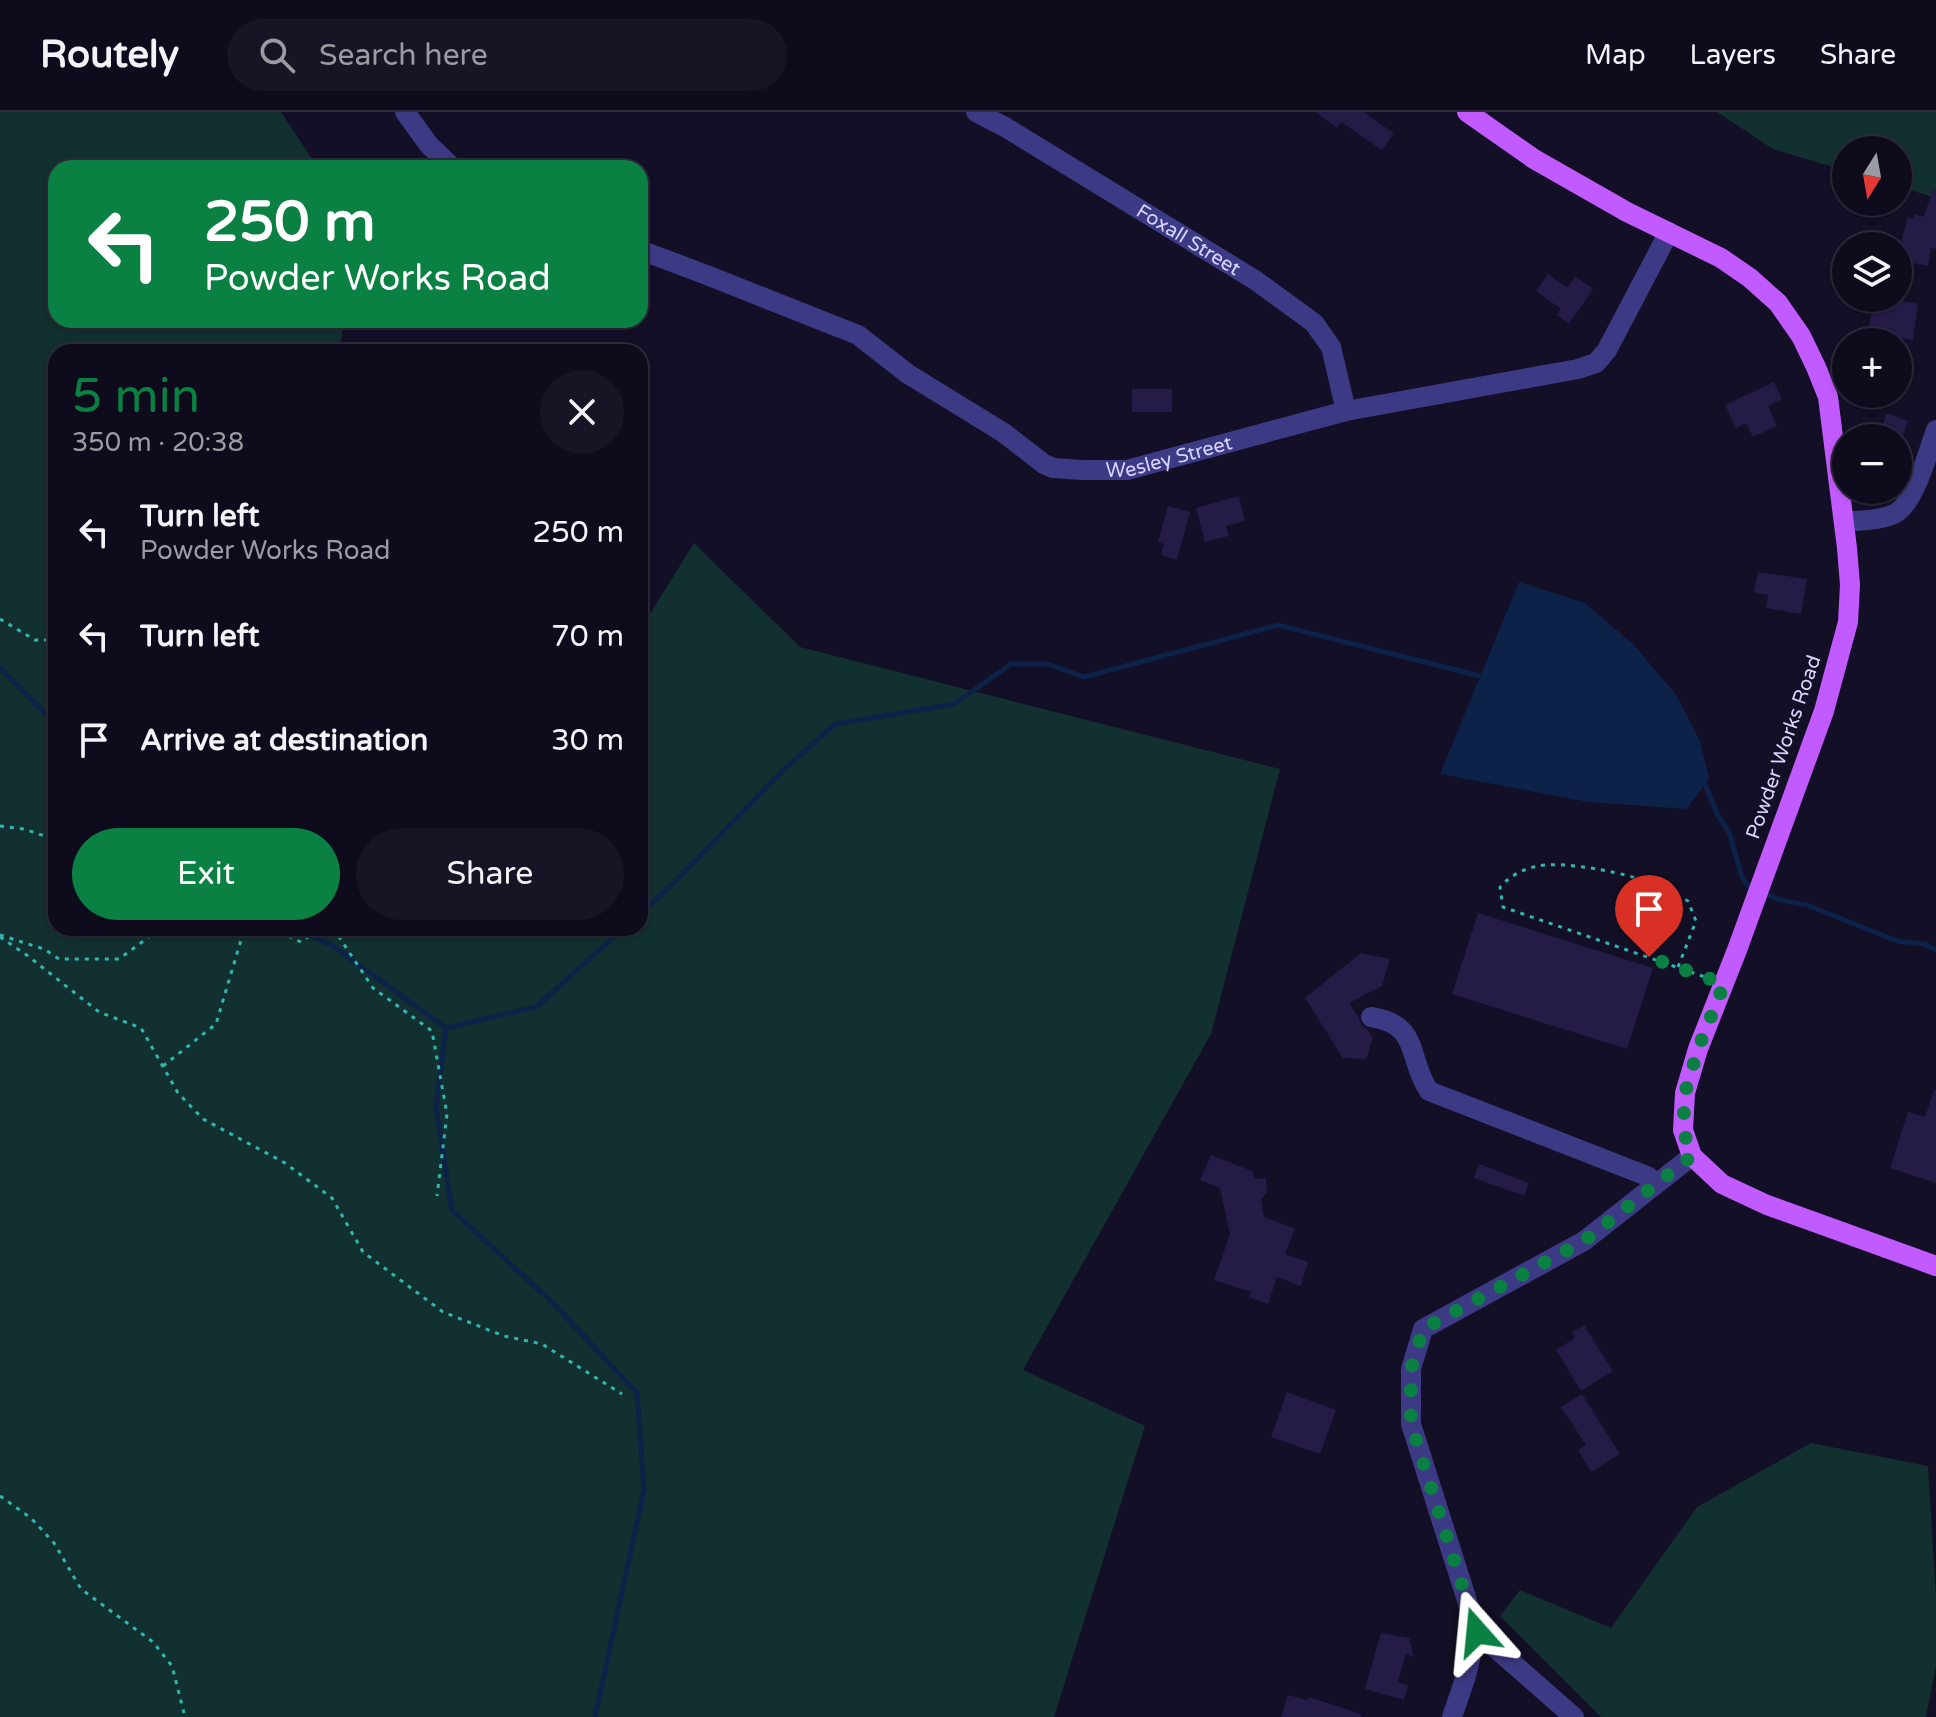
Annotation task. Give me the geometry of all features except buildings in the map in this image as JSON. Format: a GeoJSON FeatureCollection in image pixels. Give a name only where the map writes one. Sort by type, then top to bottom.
{"type":"FeatureCollection","features":[{"type":"Feature","properties":{"kind":"main road","name":"Powder Works Road"},"geometry":{"type":"LineString","coordinates":[[1467,112],[1534,159],[1627,212],[1721,258],[1750,278],[1778,303],[1801,336],[1828,397],[1850,585],[1848,622],[1824,711],[1698,1049],[1685,1093],[1683,1130],[1692,1156]]}},
{"type":"Feature","properties":{"kind":"main road"},"geometry":{"type":"LineString","coordinates":[[1692,1156],[1722,1184],[1767,1205],[1936,1266]]}},
{"type":"Feature","properties":{"kind":"street"},"geometry":{"type":"LineString","coordinates":[[405,112],[429,145],[445,160]]}},
{"type":"Feature","properties":{"kind":"street","name":"Foxall Street"},"geometry":{"type":"LineString","coordinates":[[976,112],[1242,272],[1314,323],[1331,347],[1346,411]]}},
{"type":"Feature","properties":{"kind":"street","name":"Wesley Street"},"geometry":{"type":"LineString","coordinates":[[648,253],[858,335],[908,374],[1004,433],[1044,464],[1053,468],[1127,470],[1346,411],[1578,369],[1596,363],[1607,350],[1669,232]]}},
{"type":"Feature","properties":{"kind":"street"},"geometry":{"type":"LineString","coordinates":[[1844,522],[1879,519],[1898,512],[1912,496],[1936,430]]}},
{"type":"Feature","properties":{"kind":"street"},"geometry":{"type":"LineString","coordinates":[[1371,1017],[1385,1019],[1405,1033],[1411,1042],[1416,1066],[1429,1091],[1647,1176],[1657,1183]]}},
{"type":"Feature","properties":{"kind":"street"},"geometry":{"type":"LineString","coordinates":[[1574,1717],[1477,1632],[1411,1424],[1411,1369],[1423,1329],[1584,1241],[1692,1156]]}},
{"type":"Feature","properties":{"kind":"street"},"geometry":{"type":"LineString","coordinates":[[1452,1717],[1477,1632]]}},
{"type":"Feature","properties":{"kind":"path"},"geometry":{"type":"LineString","coordinates":[[0,619],[35,640],[48,640]]}},
{"type":"Feature","properties":{"kind":"path"},"geometry":{"type":"LineString","coordinates":[[0,826],[24,829],[48,837]]}},
{"type":"Feature","properties":{"kind":"path"},"geometry":{"type":"LineString","coordinates":[[1678,967],[1696,921],[1688,901],[1658,886],[1605,871],[1540,865],[1517,873],[1500,887],[1503,907],[1724,984]]}},
{"type":"Feature","properties":{"kind":"path"},"geometry":{"type":"LineString","coordinates":[[0,936],[44,949],[59,959],[119,959],[149,936]]}},
{"type":"Feature","properties":{"kind":"path"},"geometry":{"type":"LineString","coordinates":[[0,936],[99,1012],[141,1028],[178,1093],[203,1119],[285,1163],[332,1198],[363,1252],[443,1312],[504,1336],[542,1344],[622,1394]]}},
{"type":"Feature","properties":{"kind":"path"},"geometry":{"type":"LineString","coordinates":[[163,1066],[216,1024],[242,936]]}},
{"type":"Feature","properties":{"kind":"path"},"geometry":{"type":"LineString","coordinates":[[288,936],[301,942],[309,936]]}},
{"type":"Feature","properties":{"kind":"path"},"geometry":{"type":"LineString","coordinates":[[338,936],[373,988],[432,1031],[447,1114],[437,1196]]}},
{"type":"Feature","properties":{"kind":"path"},"geometry":{"type":"LineString","coordinates":[[0,1496],[31,1518],[54,1543],[81,1589],[153,1642],[172,1666],[185,1717]]}},
{"type":"Feature","properties":{"kind":"green space"},"geometry":{"type":"Polygon","coordinates":[[[0,112],[281,112],[313,160],[48,160],[48,328],[343,328],[340,344],[48,344],[48,936],[648,936],[648,617],[694,543],[800,647],[1280,769],[1211,1034],[1023,1370],[1145,1426],[1054,1717],[0,1717],[0,112]]]}},
{"type":"Feature","properties":{"kind":"green space"},"geometry":{"type":"Polygon","coordinates":[[[1717,112],[1936,112],[1936,198],[1912,190],[1912,136],[1832,136],[1832,167],[1773,149],[1717,112]]]}},
{"type":"Feature","properties":{"kind":"green space"},"geometry":{"type":"Polygon","coordinates":[[[1811,1443],[1928,1466],[1936,1597],[1936,1666],[1926,1717],[1601,1717],[1500,1616],[1520,1590],[1611,1628],[1697,1507],[1811,1443]]]}},
{"type":"Feature","properties":{"kind":"water"},"geometry":{"type":"Polygon","coordinates":[[[1519,582],[1585,603],[1635,646],[1677,696],[1700,741],[1709,778],[1687,809],[1588,802],[1440,774],[1519,582]]]}},
{"type":"Feature","properties":{"kind":"waterway"},"geometry":{"type":"LineString","coordinates":[[648,906],[780,773],[835,724],[954,704],[1011,664],[1048,664],[1084,677],[1278,625],[1480,676]]}},
{"type":"Feature","properties":{"kind":"waterway"},"geometry":{"type":"LineString","coordinates":[[0,668],[48,716]]}},
{"type":"Feature","properties":{"kind":"waterway"},"geometry":{"type":"LineString","coordinates":[[1705,784],[1718,816],[1729,832],[1742,877],[1754,889]]}},
{"type":"Feature","properties":{"kind":"waterway"},"geometry":{"type":"LineString","coordinates":[[1764,893],[1780,900],[1807,905],[1897,941],[1925,944],[1936,950]]}},
{"type":"Feature","properties":{"kind":"waterway"},"geometry":{"type":"LineString","coordinates":[[311,936],[333,946],[446,1028]]}},
{"type":"Feature","properties":{"kind":"waterway"},"geometry":{"type":"LineString","coordinates":[[446,1028],[536,1007],[615,936]]}},
{"type":"Feature","properties":{"kind":"waterway"},"geometry":{"type":"LineString","coordinates":[[446,1028],[436,1107],[452,1210],[554,1304],[637,1393],[644,1490],[595,1717]]}},
{"type":"Feature","properties":{"kind":"route"},"geometry":{"type":"LineString","coordinates":[[1477,1632],[1411,1424],[1411,1369],[1423,1329],[1584,1241],[1692,1156],[1683,1130],[1685,1093],[1698,1049],[1724,984],[1649,957]]}}]}
